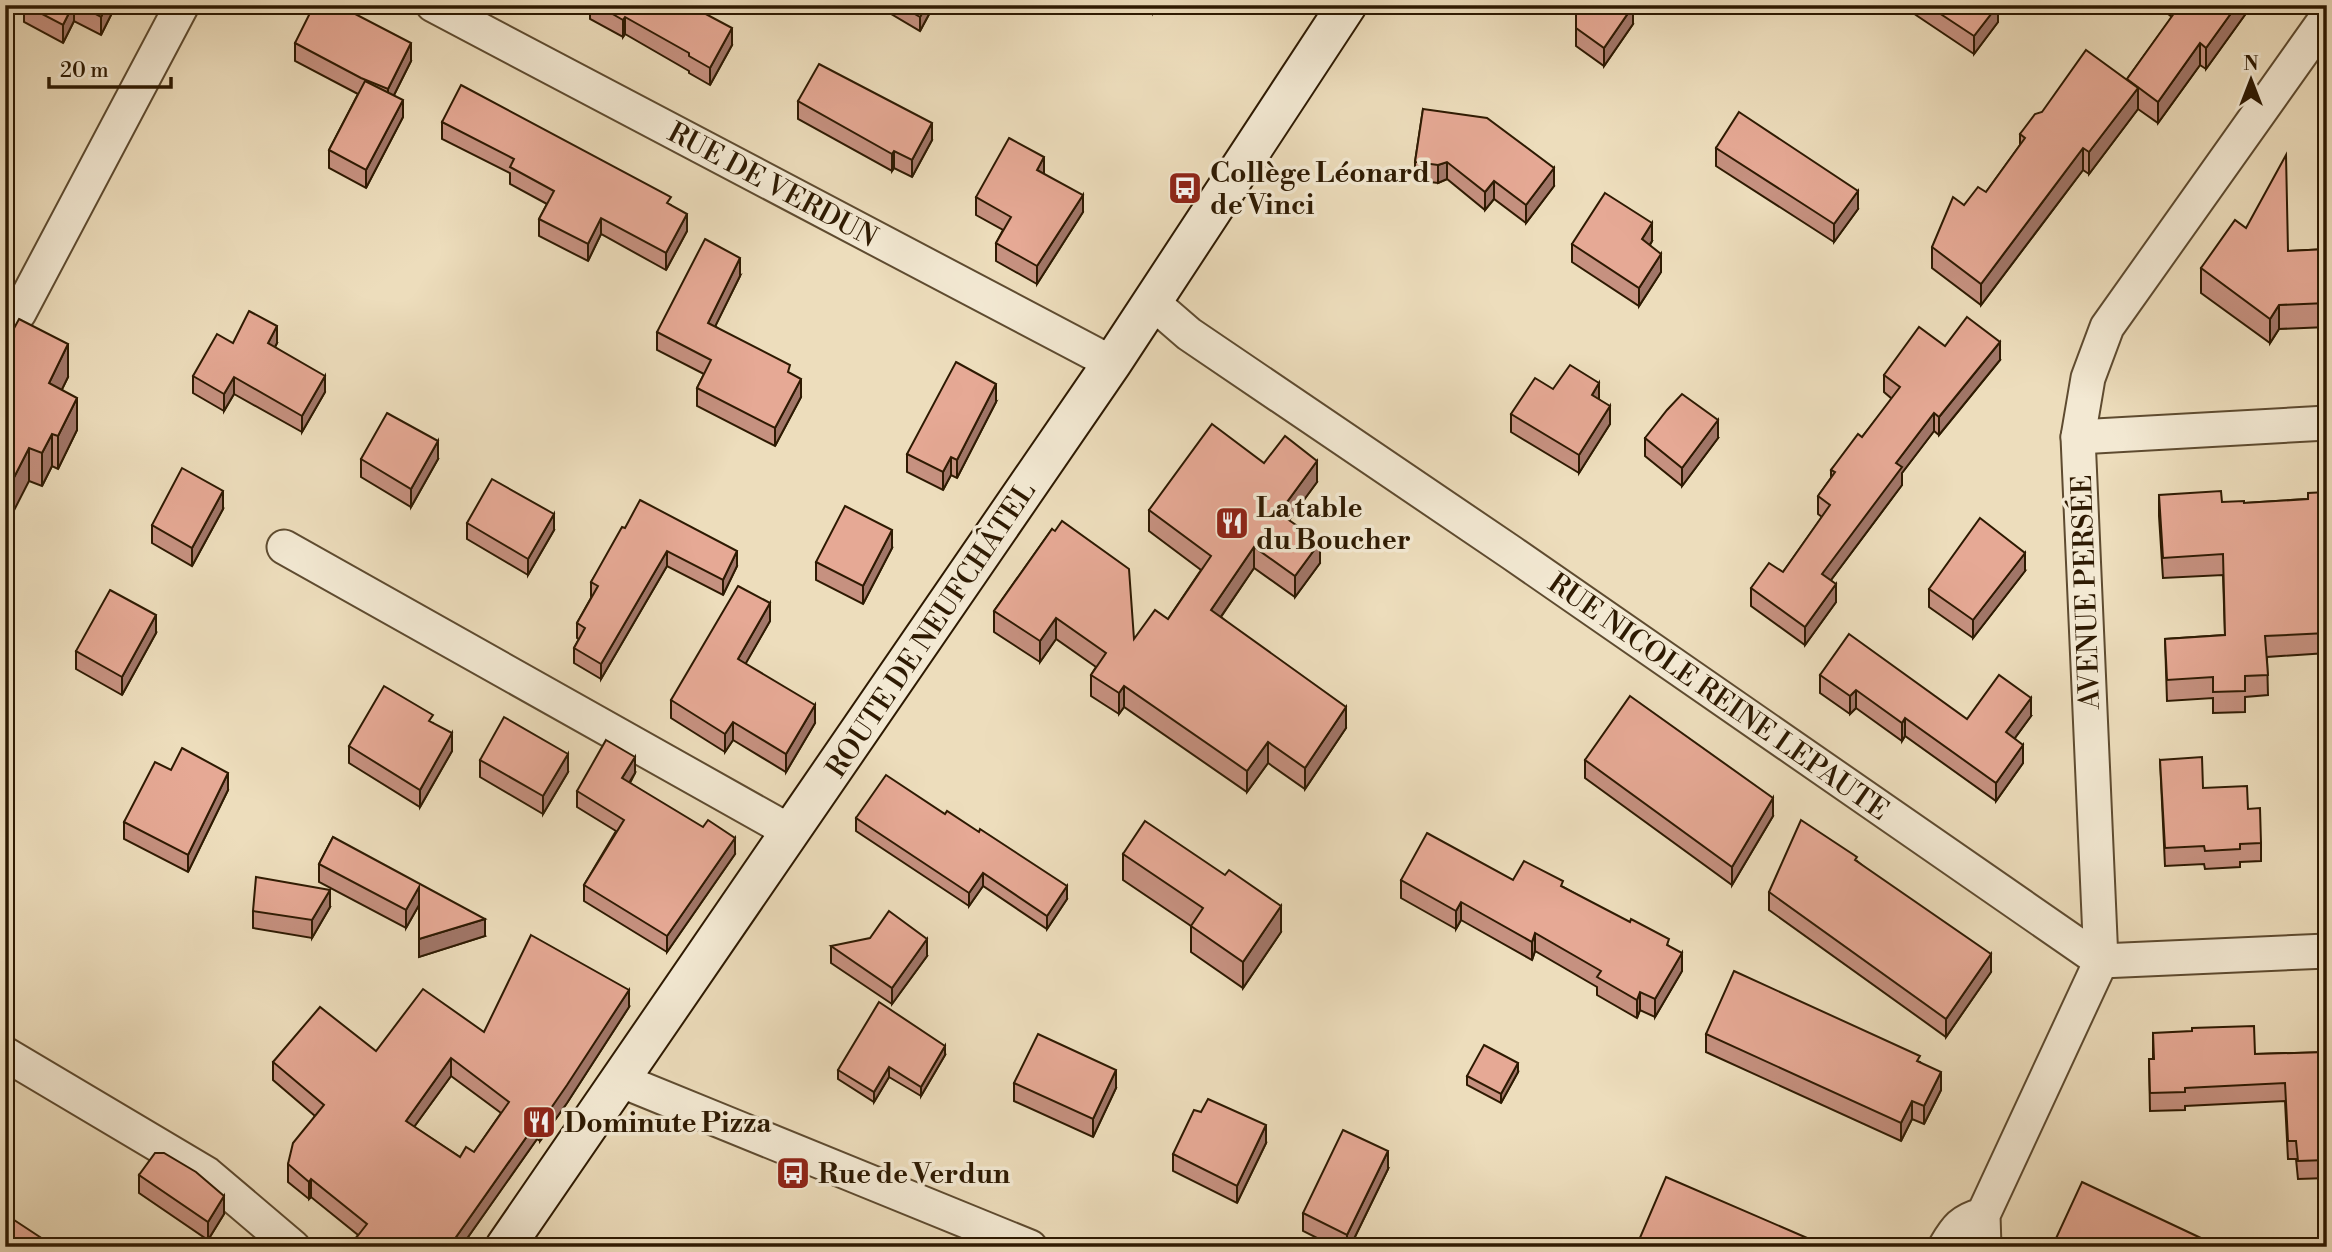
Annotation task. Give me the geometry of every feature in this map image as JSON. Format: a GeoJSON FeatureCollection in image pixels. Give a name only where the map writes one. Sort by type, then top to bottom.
{"type":"FeatureCollection","features":[{"type":"Feature","properties":{"kind":"main road","name":"ROUTE DE NEUFCHÂTEL"},"geometry":{"type":"LineString","coordinates":[[505,1247],[1112,363],[1347,5]]}},
{"type":"Feature","properties":{"kind":"street"},"geometry":{"type":"LineString","coordinates":[[19,313],[182,5]]}},
{"type":"Feature","properties":{"kind":"street","name":"RUE DE VERDUN"},"geometry":{"type":"LineString","coordinates":[[433,5],[476,15],[1112,363]]}},
{"type":"Feature","properties":{"kind":"street","name":"AVENUE PERSÉE"},"geometry":{"type":"LineString","coordinates":[[1945,1247],[1954,1231],[1967,1219],[1984,1231],[2101,961],[2078,437],[2088,378],[2107,327],[2327,17]]}},
{"type":"Feature","properties":{"kind":"street","name":"RUE NICOLE REINE LEPAUTE"},"geometry":{"type":"LineString","coordinates":[[1152,302],[1189,334],[1512,553],[2101,961]]}},
{"type":"Feature","properties":{"kind":"street"},"geometry":{"type":"LineString","coordinates":[[2078,437],[2327,424]]}},
{"type":"Feature","properties":{"kind":"street"},"geometry":{"type":"LineString","coordinates":[[284,547],[791,832]]}},
{"type":"Feature","properties":{"kind":"street"},"geometry":{"type":"LineString","coordinates":[[2101,961],[2327,951]]}},
{"type":"Feature","properties":{"kind":"street"},"geometry":{"type":"LineString","coordinates":[[5,1054],[207,1174],[293,1247]]}},
{"type":"Feature","properties":{"kind":"street"},"geometry":{"type":"LineString","coordinates":[[620,1080],[995,1240],[1030,1247]]}},
{"type":"Feature","properties":{"kind":"building"},"geometry":{"type":"Polygon","coordinates":[[[25,5],[73,5],[63,25],[25,5]]]}},
{"type":"Feature","properties":{"kind":"building"},"geometry":{"type":"Polygon","coordinates":[[[79,5],[107,5],[101,17],[79,5]]]}},
{"type":"Feature","properties":{"kind":"building"},"geometry":{"type":"Polygon","coordinates":[[[314,5],[338,5],[411,43],[388,89],[361,78],[295,43],[314,5]]]}},
{"type":"Feature","properties":{"kind":"building"},"geometry":{"type":"Polygon","coordinates":[[[597,5],[689,5],[732,28],[710,68],[625,17],[623,20],[597,5]]]}},
{"type":"Feature","properties":{"kind":"building"},"geometry":{"type":"Polygon","coordinates":[[[899,5],[927,5],[920,17],[899,5]]]}},
{"type":"Feature","properties":{"kind":"building"},"geometry":{"type":"Polygon","coordinates":[[[1576,5],[1633,6],[1604,48],[1576,28],[1576,5]]]}},
{"type":"Feature","properties":{"kind":"building"},"geometry":{"type":"Polygon","coordinates":[[[1927,5],[1998,5],[1974,36],[1927,5]]]}},
{"type":"Feature","properties":{"kind":"building"},"geometry":{"type":"Polygon","coordinates":[[[2180,5],[2237,5],[2206,48],[2200,43],[2158,102],[2127,79],[2180,5]]]}},
{"type":"Feature","properties":{"kind":"building"},"geometry":{"type":"Polygon","coordinates":[[[2086,50],[2138,88],[2089,152],[2083,148],[1981,284],[1932,247],[1953,197],[1964,205],[1978,187],[1986,192],[2025,138],[2020,134],[2035,114],[2042,112],[2086,50]]]}},
{"type":"Feature","properties":{"kind":"building"},"geometry":{"type":"Polygon","coordinates":[[[819,64],[932,123],[912,160],[894,151],[892,154],[798,101],[819,64]]]}},
{"type":"Feature","properties":{"kind":"building"},"geometry":{"type":"Polygon","coordinates":[[[365,81],[403,100],[366,170],[329,150],[365,81]]]}},
{"type":"Feature","properties":{"kind":"building"},"geometry":{"type":"Polygon","coordinates":[[[461,85],[671,197],[667,203],[687,214],[666,253],[601,218],[588,244],[539,219],[554,191],[510,167],[514,159],[442,122],[461,85]]]}},
{"type":"Feature","properties":{"kind":"building"},"geometry":{"type":"Polygon","coordinates":[[[1423,109],[1487,118],[1554,168],[1526,205],[1494,181],[1485,192],[1447,162],[1438,165],[1415,162],[1423,109]]]}},
{"type":"Feature","properties":{"kind":"building"},"geometry":{"type":"Polygon","coordinates":[[[1739,112],[1858,191],[1834,224],[1716,148],[1739,112]]]}},
{"type":"Feature","properties":{"kind":"building"},"geometry":{"type":"Polygon","coordinates":[[[1009,138],[1044,157],[1037,170],[1083,195],[1037,266],[996,243],[1011,217],[976,197],[1009,138]]]}},
{"type":"Feature","properties":{"kind":"building"},"geometry":{"type":"Polygon","coordinates":[[[2286,155],[2288,251],[2327,249],[2327,303],[2279,305],[2270,319],[2201,268],[2235,220],[2246,228],[2286,155]]]}},
{"type":"Feature","properties":{"kind":"building"},"geometry":{"type":"Polygon","coordinates":[[[1605,193],[1652,223],[1642,239],[1661,254],[1639,288],[1572,244],[1605,193]]]}},
{"type":"Feature","properties":{"kind":"building"},"geometry":{"type":"Polygon","coordinates":[[[705,239],[740,258],[708,323],[790,365],[788,372],[801,379],[775,428],[697,388],[711,360],[657,332],[705,239]]]}},
{"type":"Feature","properties":{"kind":"building"},"geometry":{"type":"Polygon","coordinates":[[[249,311],[277,326],[268,343],[325,376],[302,416],[234,377],[224,394],[193,376],[217,334],[233,343],[249,311]]]}},
{"type":"Feature","properties":{"kind":"building"},"geometry":{"type":"Polygon","coordinates":[[[1967,317],[2000,342],[1939,417],[1934,413],[1896,463],[1902,467],[1822,574],[1836,584],[1805,627],[1751,588],[1769,563],[1783,572],[1830,505],[1818,496],[1835,472],[1831,470],[1858,434],[1862,437],[1900,387],[1884,375],[1919,327],[1945,346],[1967,317]]]}},
{"type":"Feature","properties":{"kind":"building"},"geometry":{"type":"Polygon","coordinates":[[[19,319],[68,344],[49,383],[77,398],[58,436],[52,434],[42,453],[29,448],[5,495],[5,345],[19,319]]]}},
{"type":"Feature","properties":{"kind":"building"},"geometry":{"type":"Polygon","coordinates":[[[956,362],[996,384],[957,460],[951,457],[943,472],[907,454],[956,362]]]}},
{"type":"Feature","properties":{"kind":"building"},"geometry":{"type":"Polygon","coordinates":[[[1570,365],[1599,383],[1592,395],[1610,406],[1579,455],[1511,414],[1535,378],[1553,389],[1570,365]]]}},
{"type":"Feature","properties":{"kind":"building"},"geometry":{"type":"Polygon","coordinates":[[[1682,394],[1718,420],[1682,468],[1645,438],[1682,394]]]}},
{"type":"Feature","properties":{"kind":"building"},"geometry":{"type":"Polygon","coordinates":[[[387,413],[438,441],[411,489],[361,459],[387,413]]]}},
{"type":"Feature","properties":{"kind":"building"},"geometry":{"type":"Polygon","coordinates":[[[1212,424],[1264,463],[1285,436],[1317,461],[1279,513],[1320,542],[1295,576],[1254,547],[1211,610],[1346,707],[1305,768],[1268,742],[1247,771],[1124,686],[1119,693],[1091,675],[1106,653],[1056,618],[1040,641],[994,611],[1052,529],[1055,531],[1062,521],[1129,569],[1134,639],[1155,610],[1168,619],[1211,556],[1149,510],[1212,424]]]}},
{"type":"Feature","properties":{"kind":"building"},"geometry":{"type":"Polygon","coordinates":[[[182,468],[223,491],[192,548],[152,525],[182,468]]]}},
{"type":"Feature","properties":{"kind":"building"},"geometry":{"type":"Polygon","coordinates":[[[492,479],[554,514],[528,559],[467,523],[492,479]]]}},
{"type":"Feature","properties":{"kind":"building"},"geometry":{"type":"Polygon","coordinates":[[[2221,491],[2222,502],[2244,503],[2308,499],[2308,493],[2327,492],[2327,633],[2265,636],[2268,675],[2245,676],[2245,691],[2213,692],[2213,677],[2167,680],[2165,639],[2225,635],[2223,554],[2163,558],[2159,495],[2221,491]]]}},
{"type":"Feature","properties":{"kind":"building"},"geometry":{"type":"Polygon","coordinates":[[[640,500],[737,551],[723,580],[667,551],[601,664],[574,648],[585,628],[577,623],[598,586],[591,582],[640,500]]]}},
{"type":"Feature","properties":{"kind":"building"},"geometry":{"type":"Polygon","coordinates":[[[845,506],[892,530],[863,586],[816,562],[845,506]]]}},
{"type":"Feature","properties":{"kind":"building"},"geometry":{"type":"Polygon","coordinates":[[[1980,518],[2025,553],[1973,620],[1929,589],[1980,518]]]}},
{"type":"Feature","properties":{"kind":"building"},"geometry":{"type":"Polygon","coordinates":[[[738,586],[770,603],[738,659],[815,705],[786,754],[733,722],[725,734],[671,700],[738,586]]]}},
{"type":"Feature","properties":{"kind":"building"},"geometry":{"type":"Polygon","coordinates":[[[110,590],[156,615],[122,677],[76,651],[110,590]]]}},
{"type":"Feature","properties":{"kind":"building"},"geometry":{"type":"Polygon","coordinates":[[[1849,634],[1967,719],[1999,675],[2031,698],[2006,732],[2023,745],[1996,783],[1905,718],[1902,723],[1856,690],[1850,696],[1820,675],[1849,634]]]}},
{"type":"Feature","properties":{"kind":"building"},"geometry":{"type":"Polygon","coordinates":[[[384,686],[433,715],[429,721],[452,733],[420,790],[349,746],[384,686]]]}},
{"type":"Feature","properties":{"kind":"building"},"geometry":{"type":"Polygon","coordinates":[[[1630,696],[1773,798],[1732,867],[1585,760],[1630,696]]]}},
{"type":"Feature","properties":{"kind":"building"},"geometry":{"type":"Polygon","coordinates":[[[504,717],[568,754],[543,796],[480,760],[504,717]]]}},
{"type":"Feature","properties":{"kind":"building"},"geometry":{"type":"Polygon","coordinates":[[[606,740],[635,757],[622,778],[703,827],[708,820],[735,838],[667,936],[584,885],[624,820],[577,791],[606,740]]]}},
{"type":"Feature","properties":{"kind":"building"},"geometry":{"type":"Polygon","coordinates":[[[182,748],[228,773],[188,855],[124,822],[155,762],[171,770],[182,748]]]}},
{"type":"Feature","properties":{"kind":"building"},"geometry":{"type":"Polygon","coordinates":[[[2202,757],[2203,788],[2247,786],[2248,809],[2260,808],[2261,843],[2240,844],[2240,849],[2205,851],[2204,846],[2165,848],[2160,760],[2202,757]]]}},
{"type":"Feature","properties":{"kind":"building"},"geometry":{"type":"Polygon","coordinates":[[[886,775],[945,814],[947,811],[979,832],[980,829],[1067,886],[1047,916],[983,873],[969,893],[856,818],[886,775]]]}},
{"type":"Feature","properties":{"kind":"building"},"geometry":{"type":"Polygon","coordinates":[[[1801,820],[1991,954],[1946,1019],[1769,892],[1801,820]]]}},
{"type":"Feature","properties":{"kind":"building"},"geometry":{"type":"Polygon","coordinates":[[[1145,821],[1225,875],[1229,870],[1281,906],[1243,962],[1191,926],[1203,908],[1123,854],[1145,821]]]}},
{"type":"Feature","properties":{"kind":"building"},"geometry":{"type":"Polygon","coordinates":[[[1427,833],[1513,880],[1524,861],[1563,881],[1561,886],[1669,939],[1667,945],[1682,953],[1655,999],[1640,992],[1637,1000],[1597,977],[1601,971],[1535,933],[1532,942],[1461,902],[1456,911],[1401,880],[1427,833]]]}},
{"type":"Feature","properties":{"kind":"building"},"geometry":{"type":"Polygon","coordinates":[[[333,837],[485,919],[419,939],[419,887],[406,910],[319,864],[333,837]]]}},
{"type":"Feature","properties":{"kind":"building"},"geometry":{"type":"Polygon","coordinates":[[[256,877],[330,890],[312,920],[253,911],[256,877]]]}},
{"type":"Feature","properties":{"kind":"building"},"geometry":{"type":"Polygon","coordinates":[[[889,911],[927,939],[892,988],[831,946],[870,938],[889,911]]]}},
{"type":"Feature","properties":{"kind":"building"},"geometry":{"type":"Polygon","coordinates":[[[531,935],[629,990],[540,1124],[537,1122],[449,1247],[349,1247],[367,1224],[288,1164],[293,1143],[324,1105],[273,1062],[320,1007],[376,1051],[423,989],[484,1032],[531,935]],[[451,1058],[406,1121],[460,1157],[466,1147],[474,1152],[509,1102],[451,1058]]]}},
{"type":"Feature","properties":{"kind":"building"},"geometry":{"type":"Polygon","coordinates":[[[1734,971],[1920,1056],[1917,1061],[1941,1072],[1924,1106],[1912,1101],[1901,1123],[1706,1034],[1734,971]]]}},
{"type":"Feature","properties":{"kind":"building"},"geometry":{"type":"Polygon","coordinates":[[[879,1002],[945,1046],[921,1087],[889,1067],[874,1092],[838,1070],[879,1002]]]}},
{"type":"Feature","properties":{"kind":"building"},"geometry":{"type":"Polygon","coordinates":[[[2254,1026],[2255,1054],[2327,1052],[2327,1160],[2298,1161],[2296,1141],[2288,1141],[2285,1083],[2185,1088],[2185,1092],[2150,1093],[2149,1059],[2154,1059],[2153,1033],[2192,1031],[2192,1028],[2254,1026]]]}},
{"type":"Feature","properties":{"kind":"building"},"geometry":{"type":"Polygon","coordinates":[[[1038,1034],[1116,1070],[1093,1119],[1014,1083],[1038,1034]]]}},
{"type":"Feature","properties":{"kind":"building"},"geometry":{"type":"Polygon","coordinates":[[[1484,1045],[1518,1063],[1501,1094],[1467,1076],[1484,1045]]]}},
{"type":"Feature","properties":{"kind":"building"},"geometry":{"type":"Polygon","coordinates":[[[1208,1099],[1266,1125],[1237,1186],[1173,1154],[1194,1110],[1201,1112],[1208,1099]]]}},
{"type":"Feature","properties":{"kind":"building"},"geometry":{"type":"Polygon","coordinates":[[[1343,1130],[1388,1151],[1347,1235],[1303,1213],[1343,1130]]]}},
{"type":"Feature","properties":{"kind":"building"},"geometry":{"type":"Polygon","coordinates":[[[155,1153],[164,1153],[196,1172],[224,1196],[208,1222],[139,1175],[155,1153]]]}},
{"type":"Feature","properties":{"kind":"building"},"geometry":{"type":"Polygon","coordinates":[[[1666,1177],[1828,1247],[1636,1247],[1666,1177]]]}},
{"type":"Feature","properties":{"kind":"building"},"geometry":{"type":"Polygon","coordinates":[[[2082,1182],[2220,1247],[2052,1247],[2082,1182]]]}},
{"type":"Feature","properties":{"kind":"building"},"geometry":{"type":"Polygon","coordinates":[[[5,1214],[55,1247],[5,1247],[5,1214]]]}},
{"type":"Feature","properties":{"kind":"place","name":"Collège Léonard de Vinci"},"geometry":{"type":"Point","coordinates":[1185,188]}},
{"type":"Feature","properties":{"kind":"place","name":"La table du Boucher"},"geometry":{"type":"Point","coordinates":[1232,523]}},
{"type":"Feature","properties":{"kind":"place","name":"Dominute Pizza"},"geometry":{"type":"Point","coordinates":[539,1122]}},
{"type":"Feature","properties":{"kind":"place","name":"Rue de Verdun"},"geometry":{"type":"Point","coordinates":[793,1173]}}]}
